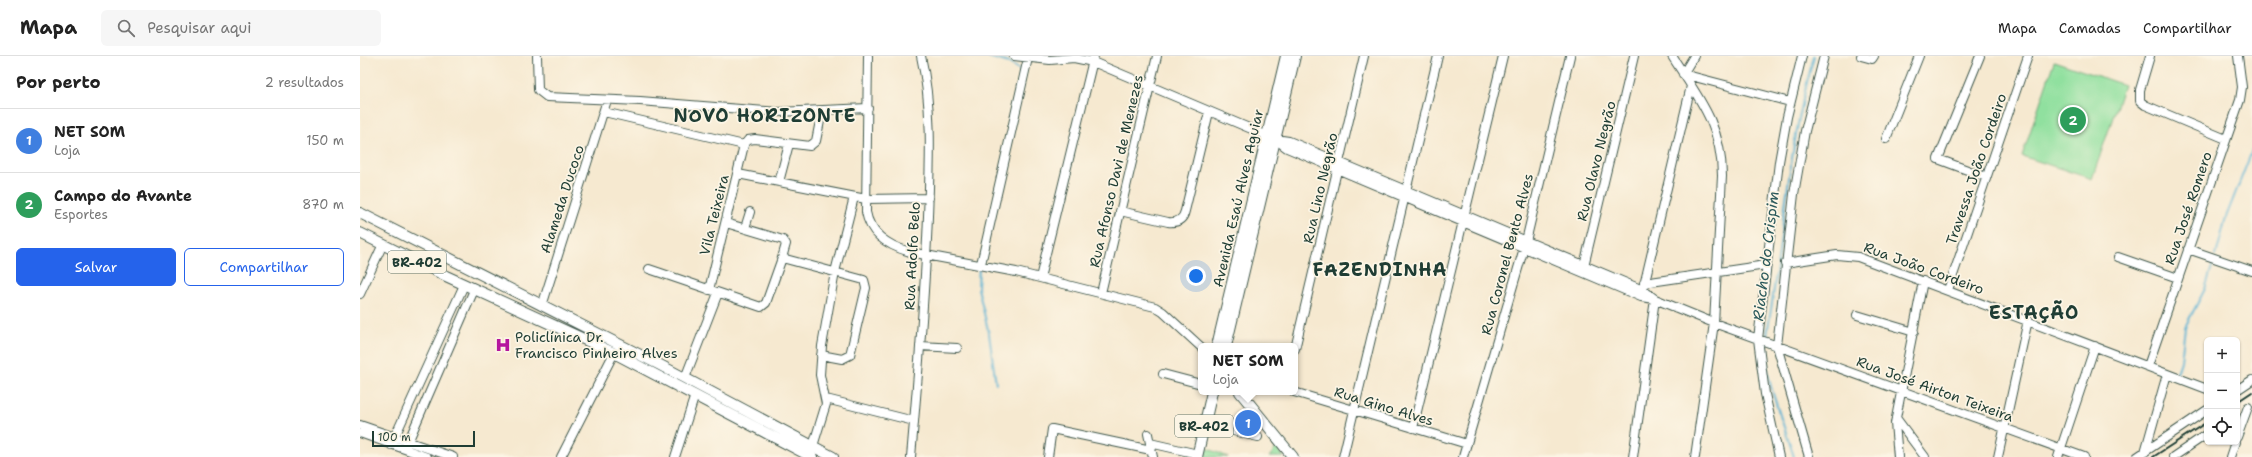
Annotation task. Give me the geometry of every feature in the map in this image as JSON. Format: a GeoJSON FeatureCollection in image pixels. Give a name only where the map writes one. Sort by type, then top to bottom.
{"type":"FeatureCollection","features":[{"type":"Feature","properties":{"kind":"main road","name":"Avenida Esaú Alves Aguiar"},"geometry":{"type":"LineString","coordinates":[[1227,343],[1245,248],[1271,137],[1286,56]]}},
{"type":"Feature","properties":{"kind":"main road","name":"Avenida Esaú Alves Aguiar"},"geometry":{"type":"LineString","coordinates":[[1271,137],[1295,56]]}},
{"type":"Feature","properties":{"kind":"main road","name":"BR-402"},"geometry":{"type":"LineString","coordinates":[[360,214],[685,378],[833,457]]}},
{"type":"Feature","properties":{"kind":"main road","name":"BR-402"},"geometry":{"type":"LineString","coordinates":[[360,233],[474,290],[533,315],[614,353],[812,457]]}},
{"type":"Feature","properties":{"kind":"main road","name":"Avenida Esaú Alves Aguiar"},"geometry":{"type":"LineString","coordinates":[[1218,343],[1245,248]]}},
{"type":"Feature","properties":{"kind":"main road","name":"BR-402"},"geometry":{"type":"LineString","coordinates":[[1197,455],[1212,395]]}},
{"type":"Feature","properties":{"kind":"main road","name":"BR-402"},"geometry":{"type":"LineString","coordinates":[[1242,395],[1293,457]]}},
{"type":"Feature","properties":{"kind":"street"},"geometry":{"type":"LineString","coordinates":[[537,56],[537,87],[543,96],[761,111],[822,111],[868,108]]}},
{"type":"Feature","properties":{"kind":"street"},"geometry":{"type":"LineString","coordinates":[[868,56],[866,199],[868,219],[877,235],[902,250],[927,256],[981,264],[1144,303],[1159,309],[1198,344]]}},
{"type":"Feature","properties":{"kind":"street","name":"Rua Adolfo Belo"},"geometry":{"type":"LineString","coordinates":[[911,457],[927,256],[931,122],[928,89],[921,56]]}},
{"type":"Feature","properties":{"kind":"street","name":"Rua José Airton Teixeira"},"geometry":{"type":"LineString","coordinates":[[1014,56],[1028,58],[1093,59],[1150,86],[1271,137],[1287,148],[1339,166],[1583,269],[1643,290],[1655,299],[1714,323],[1903,390],[2084,457]]}},
{"type":"Feature","properties":{"kind":"street","name":"Rua Afonso Davi de Menezes"},"geometry":{"type":"LineString","coordinates":[[1101,293],[1157,56]]}},
{"type":"Feature","properties":{"kind":"street","name":"Rua Lino Negrão"},"geometry":{"type":"LineString","coordinates":[[1296,343],[1364,56]]}},
{"type":"Feature","properties":{"kind":"street"},"geometry":{"type":"LineString","coordinates":[[1343,457],[1438,56]]}},
{"type":"Feature","properties":{"kind":"street"},"geometry":{"type":"LineString","coordinates":[[1413,428],[1503,56]]}},
{"type":"Feature","properties":{"kind":"street","name":"Rua Coronel Bento Alves"},"geometry":{"type":"LineString","coordinates":[[1463,457],[1525,244],[1570,56]]}},
{"type":"Feature","properties":{"kind":"street","name":"Rua Olavo Negrão"},"geometry":{"type":"LineString","coordinates":[[1583,269],[1634,56]]}},
{"type":"Feature","properties":{"kind":"street"},"geometry":{"type":"LineString","coordinates":[[1672,56],[1712,122],[1721,154],[1714,323],[1695,457]]}},
{"type":"Feature","properties":{"kind":"street"},"geometry":{"type":"LineString","coordinates":[[1683,74],[1694,56]]}},
{"type":"Feature","properties":{"kind":"street"},"geometry":{"type":"LineString","coordinates":[[1779,457],[1764,388],[1758,339],[1778,169],[1790,102],[1802,56]]}},
{"type":"Feature","properties":{"kind":"street"},"geometry":{"type":"LineString","coordinates":[[1809,457],[1777,346],[1785,263],[1805,131],[1824,56]]}},
{"type":"Feature","properties":{"kind":"street"},"geometry":{"type":"LineString","coordinates":[[1861,56],[1872,59],[1874,56]]}},
{"type":"Feature","properties":{"kind":"street"},"geometry":{"type":"LineString","coordinates":[[1886,139],[1919,56]]}},
{"type":"Feature","properties":{"kind":"street"},"geometry":{"type":"LineString","coordinates":[[1980,56],[1938,159],[1986,177]]}},
{"type":"Feature","properties":{"kind":"street","name":"Travessa João Cordeiro"},"geometry":{"type":"LineString","coordinates":[[1948,290],[2028,56]]}},
{"type":"Feature","properties":{"kind":"street"},"geometry":{"type":"LineString","coordinates":[[2149,56],[2140,90],[2140,101],[2145,105],[2226,139]]}},
{"type":"Feature","properties":{"kind":"street","name":"Rua José Romero"},"geometry":{"type":"LineString","coordinates":[[2148,366],[2242,91],[2238,56]]}},
{"type":"Feature","properties":{"kind":"street"},"geometry":{"type":"LineString","coordinates":[[981,264],[1028,58]]}},
{"type":"Feature","properties":{"kind":"street"},"geometry":{"type":"LineString","coordinates":[[1040,278],[1093,59]]}},
{"type":"Feature","properties":{"kind":"street"},"geometry":{"type":"LineString","coordinates":[[1683,74],[1790,102]]}},
{"type":"Feature","properties":{"kind":"street"},"geometry":{"type":"LineString","coordinates":[[1691,86],[1643,290],[1716,273],[1766,265]]}},
{"type":"Feature","properties":{"kind":"street","name":"Alameda Ducoco"},"geometry":{"type":"LineString","coordinates":[[542,306],[607,100]]}},
{"type":"Feature","properties":{"kind":"street"},"geometry":{"type":"LineString","coordinates":[[604,112],[744,145],[747,141],[752,139],[789,144],[813,145],[816,139],[822,111]]}},
{"type":"Feature","properties":{"kind":"street"},"geometry":{"type":"LineString","coordinates":[[1120,211],[1168,222],[1176,223],[1181,220],[1185,211],[1210,112]]}},
{"type":"Feature","properties":{"kind":"street"},"geometry":{"type":"LineString","coordinates":[[779,182],[789,144]]}},
{"type":"Feature","properties":{"kind":"street","name":"Vila Teixeira"},"geometry":{"type":"LineString","coordinates":[[709,290],[744,145]]}},
{"type":"Feature","properties":{"kind":"street"},"geometry":{"type":"LineString","coordinates":[[738,174],[866,199],[929,198]]}},
{"type":"Feature","properties":{"kind":"street"},"geometry":{"type":"LineString","coordinates":[[813,446],[824,414],[826,399],[820,375],[821,356],[835,272],[854,197]]}},
{"type":"Feature","properties":{"kind":"street"},"geometry":{"type":"LineString","coordinates":[[745,228],[750,212]]}},
{"type":"Feature","properties":{"kind":"street"},"geometry":{"type":"LineString","coordinates":[[649,269],[758,307],[764,307],[786,244],[783,240],[726,223]]}},
{"type":"Feature","properties":{"kind":"street"},"geometry":{"type":"LineString","coordinates":[[360,294],[383,244]]}},
{"type":"Feature","properties":{"kind":"street"},"geometry":{"type":"LineString","coordinates":[[2188,249],[2252,272]]}},
{"type":"Feature","properties":{"kind":"street","name":"Rua João Cordeiro"},"geometry":{"type":"LineString","coordinates":[[1785,263],[1837,255],[1851,255],[2028,320],[2204,388]]}},
{"type":"Feature","properties":{"kind":"street"},"geometry":{"type":"LineString","coordinates":[[2118,257],[2178,278]]}},
{"type":"Feature","properties":{"kind":"street"},"geometry":{"type":"LineString","coordinates":[[782,258],[862,279],[866,283],[850,355],[842,359],[821,356]]}},
{"type":"Feature","properties":{"kind":"street"},"geometry":{"type":"LineString","coordinates":[[1898,457],[1898,445],[1895,430],[1896,418],[1903,390],[1924,281]]}},
{"type":"Feature","properties":{"kind":"street"},"geometry":{"type":"LineString","coordinates":[[393,441],[464,285]]}},
{"type":"Feature","properties":{"kind":"street"},"geometry":{"type":"LineString","coordinates":[[407,446],[474,290]]}},
{"type":"Feature","properties":{"kind":"street"},"geometry":{"type":"LineString","coordinates":[[685,378],[718,293]]}},
{"type":"Feature","properties":{"kind":"street"},"geometry":{"type":"LineString","coordinates":[[1633,457],[1655,299]]}},
{"type":"Feature","properties":{"kind":"street"},"geometry":{"type":"LineString","coordinates":[[1857,315],[1914,332]]}},
{"type":"Feature","properties":{"kind":"street"},"geometry":{"type":"LineString","coordinates":[[1998,457],[2028,320]]}},
{"type":"Feature","properties":{"kind":"street"},"geometry":{"type":"LineString","coordinates":[[920,346],[957,348]]}},
{"type":"Feature","properties":{"kind":"street"},"geometry":{"type":"LineString","coordinates":[[2058,457],[2059,448],[2095,346]]}},
{"type":"Feature","properties":{"kind":"street"},"geometry":{"type":"LineString","coordinates":[[561,457],[614,353]]}},
{"type":"Feature","properties":{"kind":"street"},"geometry":{"type":"LineString","coordinates":[[1163,374],[1198,383]]}},
{"type":"Feature","properties":{"kind":"street"},"geometry":{"type":"LineString","coordinates":[[2145,452],[2168,374]]}},
{"type":"Feature","properties":{"kind":"street"},"geometry":{"type":"LineString","coordinates":[[2240,388],[2252,380]]}},
{"type":"Feature","properties":{"kind":"street","name":"Rua Gino Alves"},"geometry":{"type":"LineString","coordinates":[[1298,393],[1467,444]]}},
{"type":"Feature","properties":{"kind":"street"},"geometry":{"type":"LineString","coordinates":[[675,457],[695,395]]}},
{"type":"Feature","properties":{"kind":"street"},"geometry":{"type":"LineString","coordinates":[[826,399],[914,422]]}},
{"type":"Feature","properties":{"kind":"street"},"geometry":{"type":"LineString","coordinates":[[2240,412],[2251,407]]}},
{"type":"Feature","properties":{"kind":"street"},"geometry":{"type":"LineString","coordinates":[[2240,431],[2251,407]]}},
{"type":"Feature","properties":{"kind":"street"},"geometry":{"type":"LineString","coordinates":[[2137,457],[2204,412]]}},
{"type":"Feature","properties":{"kind":"street"},"geometry":{"type":"LineString","coordinates":[[1896,418],[1925,457]]}},
{"type":"Feature","properties":{"kind":"street"},"geometry":{"type":"LineString","coordinates":[[1205,424],[1258,437]]}},
{"type":"Feature","properties":{"kind":"street"},"geometry":{"type":"LineString","coordinates":[[360,425],[393,441]]}},
{"type":"Feature","properties":{"kind":"street"},"geometry":{"type":"LineString","coordinates":[[1048,457],[1052,428],[1151,450],[1197,455]]}},
{"type":"Feature","properties":{"kind":"street"},"geometry":{"type":"LineString","coordinates":[[360,433],[453,457]]}},
{"type":"Feature","properties":{"kind":"street"},"geometry":{"type":"LineString","coordinates":[[1148,434],[1151,450]]}},
{"type":"Feature","properties":{"kind":"street"},"geometry":{"type":"LineString","coordinates":[[2173,457],[2204,436]]}},
{"type":"Feature","properties":{"kind":"street"},"geometry":{"type":"LineString","coordinates":[[2230,457],[2234,445]]}},
{"type":"Feature","properties":{"kind":"street"},"geometry":{"type":"LineString","coordinates":[[407,446],[427,457]]}},
{"type":"Feature","properties":{"kind":"green space"},"geometry":{"type":"Polygon","coordinates":[[[2054,61],[2124,85],[2092,179],[2022,156],[2054,61]]]}},
{"type":"Feature","properties":{"kind":"green space"},"geometry":{"type":"Polygon","coordinates":[[[1204,447],[1228,457],[1201,457],[1204,447]]]}},
{"type":"Feature","properties":{"kind":"green space"},"geometry":{"type":"Polygon","coordinates":[[[1277,447],[1284,457],[1269,457],[1277,447]]]}},
{"type":"Feature","properties":{"kind":"waterway"},"geometry":{"type":"LineString","coordinates":[[985,56],[1009,63],[1020,70],[1020,77]]}},
{"type":"Feature","properties":{"kind":"waterway","name":"Riacho do Crispim"},"geometry":{"type":"LineString","coordinates":[[1766,340],[1791,162],[1805,91],[1814,56]]}},
{"type":"Feature","properties":{"kind":"waterway"},"geometry":{"type":"LineString","coordinates":[[2216,256],[2226,217],[2252,151]]}},
{"type":"Feature","properties":{"kind":"waterway"},"geometry":{"type":"LineString","coordinates":[[2176,376],[2181,361],[2185,327],[2205,289],[2214,260]]}},
{"type":"Feature","properties":{"kind":"waterway"},"geometry":{"type":"LineString","coordinates":[[979,267],[978,288],[989,334],[996,384]]}},
{"type":"Feature","properties":{"kind":"waterway","name":"Riacho do Crispim"},"geometry":{"type":"LineString","coordinates":[[1766,345],[1767,371],[1775,401],[1794,457]]}},
{"type":"Feature","properties":{"kind":"railway"},"geometry":{"type":"LineString","coordinates":[[2240,400],[2252,392]]}},
{"type":"Feature","properties":{"kind":"railway"},"geometry":{"type":"LineString","coordinates":[[2153,457],[2204,424]]}},
{"type":"Feature","properties":{"kind":"place","name":"Campo do Avante"},"geometry":{"type":"Point","coordinates":[2073,120]}},
{"type":"Feature","properties":{"kind":"place","name":"Policlínica Dr. Francisco Pinheiro Alves"},"geometry":{"type":"Point","coordinates":[503,345]}},
{"type":"Feature","properties":{"kind":"place","name":"NET SOM"},"geometry":{"type":"Point","coordinates":[1248,423]}},
{"type":"Feature","properties":{"kind":"district","name":"NOVO HORIZONTE"},"geometry":{"type":"Point","coordinates":[765,116]}},
{"type":"Feature","properties":{"kind":"district","name":"FAZENDINHA"},"geometry":{"type":"Point","coordinates":[1380,270]}},
{"type":"Feature","properties":{"kind":"district","name":"ESTAÇÃO"},"geometry":{"type":"Point","coordinates":[2034,313]}}]}
